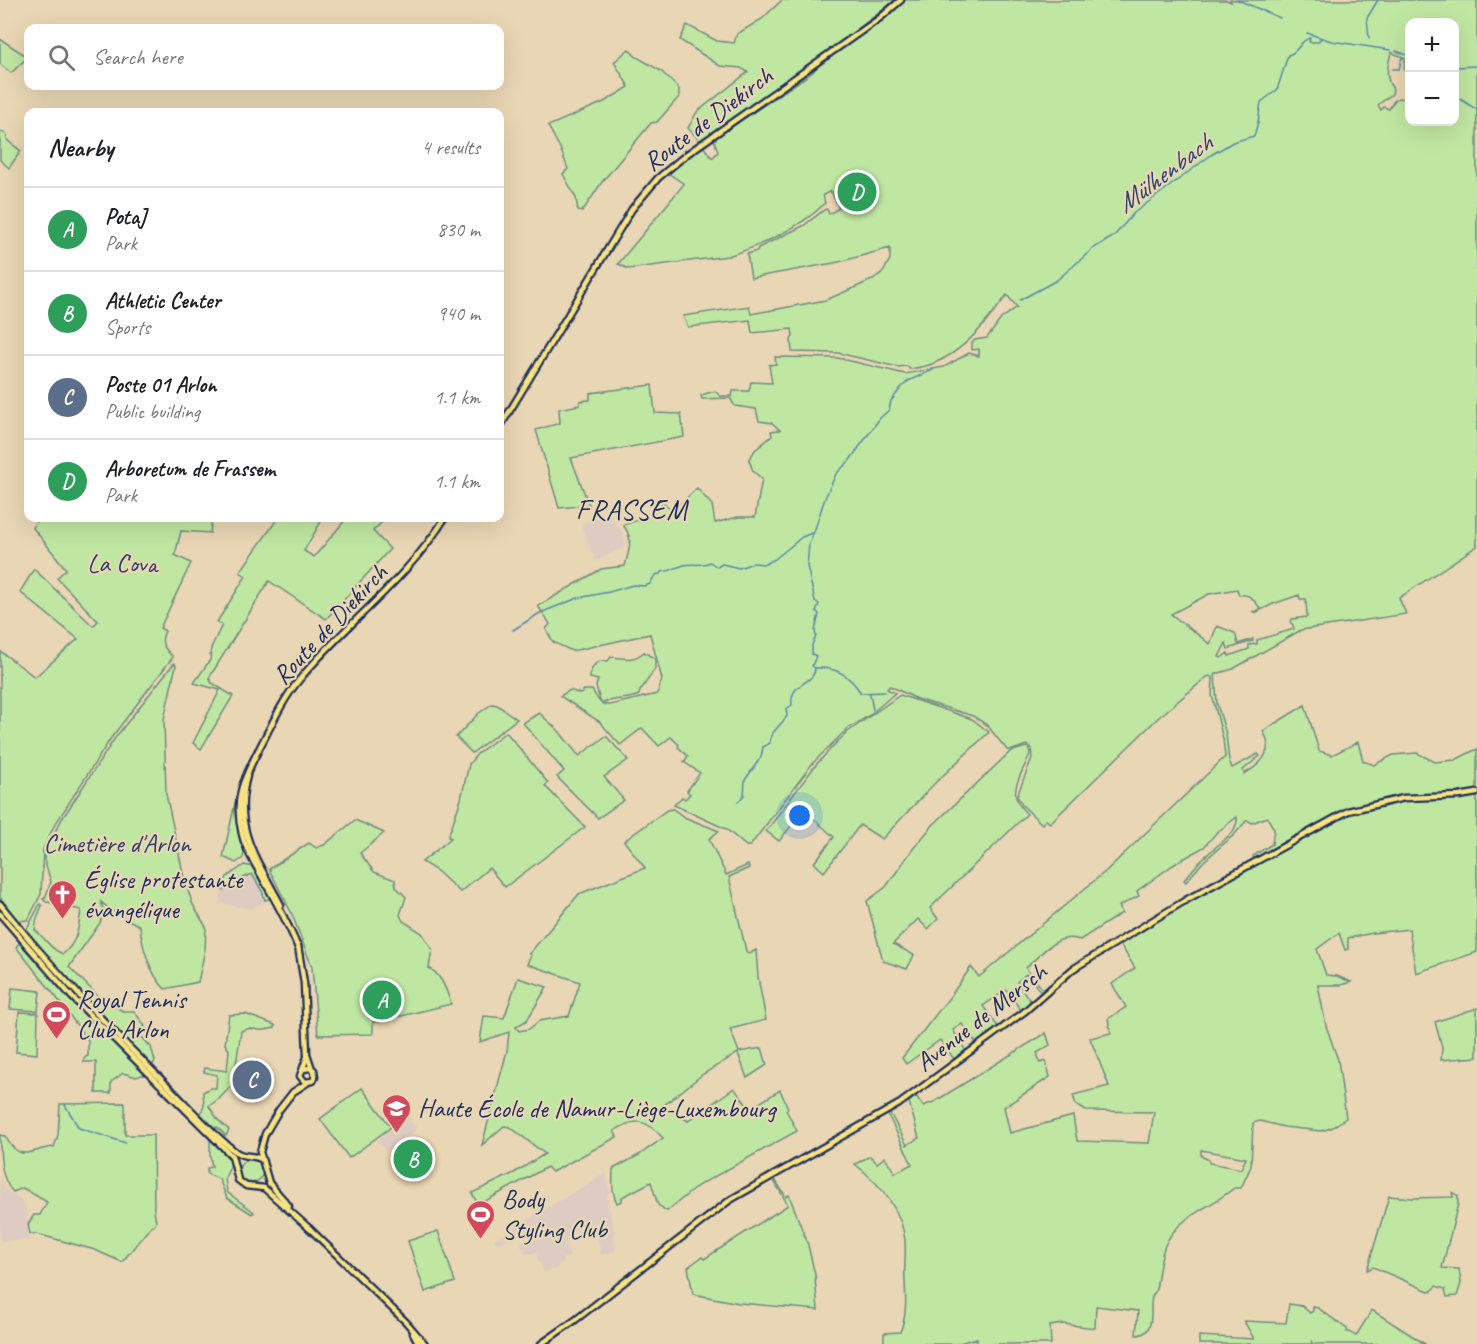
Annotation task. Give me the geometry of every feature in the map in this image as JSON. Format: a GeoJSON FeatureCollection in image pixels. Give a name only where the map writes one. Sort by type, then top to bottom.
{"type":"FeatureCollection","features":[{"type":"Feature","properties":{"kind":"main road","name":"Route de Diekirch"},"geometry":{"type":"LineString","coordinates":[[504,420],[632,209],[658,178],[687,154],[880,18],[901,0]]}},
{"type":"Feature","properties":{"kind":"main road","name":"Route de Diekirch"},"geometry":{"type":"LineString","coordinates":[[307,1054],[304,983],[298,948],[242,836],[238,801],[242,782],[277,714],[298,681],[408,568],[423,551],[442,522]]}},
{"type":"Feature","properties":{"kind":"main road","name":"Avenue de Mersch"},"geometry":{"type":"LineString","coordinates":[[541,1344],[730,1200],[899,1104],[1024,1012],[1073,969],[1186,900],[1348,811],[1404,798],[1460,796],[1477,793]]}},
{"type":"Feature","properties":{"kind":"main road"},"geometry":{"type":"LineString","coordinates":[[0,904],[51,967],[138,1060]]}},
{"type":"Feature","properties":{"kind":"main road"},"geometry":{"type":"LineString","coordinates":[[0,914],[58,982],[213,1134],[232,1156],[238,1180],[246,1186],[256,1186],[267,1190],[310,1229],[425,1344]]}},
{"type":"Feature","properties":{"kind":"main road"},"geometry":{"type":"LineString","coordinates":[[307,1054],[315,1077],[313,1081],[294,1092],[279,1110],[262,1144],[261,1159],[266,1167],[266,1175],[271,1187],[310,1229]]}},
{"type":"Feature","properties":{"kind":"main road"},"geometry":{"type":"LineString","coordinates":[[294,1092],[307,1054]]}},
{"type":"Feature","properties":{"kind":"main road"},"geometry":{"type":"LineString","coordinates":[[303,1069],[312,1069]]}},
{"type":"Feature","properties":{"kind":"main road"},"geometry":{"type":"LineString","coordinates":[[300,1076],[307,1083]]}},
{"type":"Feature","properties":{"kind":"main road"},"geometry":{"type":"LineString","coordinates":[[213,1134],[236,1152],[261,1159]]}},
{"type":"Feature","properties":{"kind":"main road"},"geometry":{"type":"LineString","coordinates":[[236,1166],[262,1144]]}},
{"type":"Feature","properties":{"kind":"main road"},"geometry":{"type":"LineString","coordinates":[[256,1186],[264,1180],[266,1175]]}},
{"type":"Feature","properties":{"kind":"main road"},"geometry":{"type":"LineString","coordinates":[[409,1326],[419,1344]]}},
{"type":"Feature","properties":{"kind":"shaded area"},"geometry":{"type":"Polygon","coordinates":[[[608,512],[623,533],[625,544],[623,548],[596,561],[581,525],[608,512]]]}},
{"type":"Feature","properties":{"kind":"shaded area"},"geometry":{"type":"Polygon","coordinates":[[[244,865],[250,865],[272,898],[251,909],[219,903],[225,880],[244,865]]]}},
{"type":"Feature","properties":{"kind":"shaded area","name":"Haute École de Namur-Liège-Luxembourg"},"geometry":{"type":"Polygon","coordinates":[[[408,1117],[417,1129],[386,1152],[377,1140],[408,1117]]]}},
{"type":"Feature","properties":{"kind":"shaded area"},"geometry":{"type":"Polygon","coordinates":[[[606,1173],[610,1193],[607,1194],[607,1198],[615,1234],[613,1236],[616,1251],[601,1255],[594,1224],[565,1237],[570,1256],[563,1259],[564,1263],[559,1264],[556,1269],[544,1272],[537,1258],[537,1252],[526,1255],[520,1243],[535,1236],[531,1228],[497,1244],[494,1239],[606,1173]]]}},
{"type":"Feature","properties":{"kind":"shaded area"},"geometry":{"type":"Polygon","coordinates":[[[0,1175],[5,1189],[25,1203],[30,1240],[0,1241],[0,1175]]]}},
{"type":"Feature","properties":{"kind":"green space"},"geometry":{"type":"Polygon","coordinates":[[[782,0],[895,0],[818,60],[700,141],[688,128],[697,112],[748,72],[741,68],[720,66],[680,40],[687,25],[717,41],[734,43],[737,34],[762,19],[782,0]]]}},
{"type":"Feature","properties":{"kind":"green space"},"geometry":{"type":"Polygon","coordinates":[[[902,0],[1226,0],[1231,2],[1230,0],[1477,0],[1477,546],[1399,598],[1406,614],[1301,630],[1233,669],[1215,674],[1217,704],[1226,734],[1232,768],[1258,754],[1260,756],[1243,770],[1244,774],[1265,756],[1268,744],[1263,731],[1305,705],[1319,751],[1332,755],[1358,742],[1363,761],[1374,765],[1393,755],[1417,753],[1435,762],[1455,760],[1477,749],[1477,952],[1416,973],[1409,929],[1348,938],[1348,949],[1345,950],[1339,933],[1317,949],[1326,975],[1337,976],[1351,982],[1341,985],[1318,985],[1326,1026],[1338,1060],[1346,1118],[1331,1128],[1321,1131],[1284,1127],[1260,1121],[1253,1123],[1251,1166],[1241,1188],[1234,1188],[1194,1214],[1176,1228],[1169,1237],[1162,1253],[1156,1290],[1152,1297],[1150,1325],[1147,1331],[1141,1334],[1136,1335],[1138,1311],[1096,1306],[1095,1328],[1063,1324],[1050,1326],[1051,1344],[977,1344],[977,1338],[956,1344],[884,1344],[884,1333],[900,1332],[904,1320],[905,1240],[899,1217],[888,1197],[855,1164],[870,1156],[877,1163],[885,1157],[895,1173],[912,1164],[888,1115],[890,1113],[907,1145],[919,1138],[909,1102],[916,1096],[923,1106],[934,1102],[1046,1033],[1050,1045],[1037,1053],[1040,1063],[1046,1061],[1050,1077],[1004,1107],[1010,1133],[1073,1116],[1077,1141],[1149,1143],[1154,1112],[1086,1111],[1076,1105],[1073,1095],[1109,1086],[1090,1038],[1111,1033],[1108,1019],[1126,1007],[1112,984],[1135,968],[1120,944],[1111,950],[1109,946],[1254,862],[1253,856],[1272,844],[1274,829],[1267,817],[1252,823],[1247,820],[1234,835],[1204,861],[1186,882],[1184,880],[1201,860],[1233,832],[1237,817],[1216,833],[1204,847],[1173,865],[1137,891],[1139,896],[1119,906],[1122,913],[1080,940],[1064,939],[1050,946],[1026,968],[1044,991],[1042,993],[1026,974],[1017,982],[1031,1002],[1021,1010],[1006,990],[983,1006],[999,1028],[977,1044],[962,1024],[953,1030],[966,1051],[954,1059],[940,1040],[906,1064],[902,1058],[971,967],[979,977],[1106,871],[1225,757],[1212,695],[1213,679],[1210,676],[1207,677],[1159,717],[1050,823],[1046,820],[1042,824],[1022,805],[1017,796],[1032,758],[1031,747],[1026,745],[1007,750],[987,725],[973,716],[917,699],[890,686],[887,689],[895,693],[870,715],[847,729],[812,764],[750,846],[746,846],[726,829],[674,805],[682,797],[685,799],[690,794],[687,791],[700,773],[684,762],[688,756],[671,737],[659,746],[642,728],[620,745],[600,722],[560,696],[570,690],[580,694],[583,690],[592,690],[601,702],[610,705],[657,694],[662,679],[650,634],[572,651],[553,642],[546,629],[550,624],[538,606],[601,569],[625,566],[630,539],[623,525],[653,515],[653,506],[664,503],[669,508],[675,509],[697,488],[712,505],[715,523],[738,517],[755,517],[762,479],[753,471],[749,460],[755,450],[772,436],[771,431],[780,430],[772,423],[759,421],[756,409],[735,406],[730,398],[702,399],[701,395],[715,391],[720,396],[732,396],[733,391],[749,391],[751,382],[772,383],[769,365],[776,364],[775,357],[838,358],[905,374],[944,367],[969,353],[979,356],[979,349],[972,350],[972,343],[975,340],[987,338],[1001,319],[1017,307],[1007,295],[983,326],[965,344],[944,359],[909,369],[907,366],[898,367],[838,353],[792,352],[792,329],[752,333],[750,320],[688,327],[683,316],[749,306],[751,314],[826,300],[872,280],[884,271],[890,259],[890,248],[839,262],[751,278],[747,254],[803,226],[824,210],[827,209],[829,214],[839,208],[831,191],[823,195],[825,203],[805,220],[780,235],[740,252],[728,256],[628,269],[618,264],[684,184],[668,173],[703,146],[712,158],[718,152],[714,139],[813,72],[821,62],[902,0]],[[1237,589],[1209,594],[1171,614],[1210,644],[1217,626],[1235,633],[1238,644],[1253,639],[1253,641],[1228,649],[1226,643],[1219,657],[1221,658],[1228,653],[1229,656],[1249,649],[1249,645],[1257,644],[1257,640],[1294,629],[1292,619],[1307,617],[1306,599],[1300,599],[1299,595],[1255,613],[1252,611],[1255,612],[1260,608],[1258,605],[1249,596],[1239,595],[1237,589]],[[1201,1150],[1201,1156],[1209,1160],[1209,1163],[1241,1169],[1246,1158],[1201,1150]]]}},
{"type":"Feature","properties":{"kind":"green space"},"geometry":{"type":"Polygon","coordinates":[[[0,39],[24,54],[24,61],[11,73],[0,64],[0,39]]]}},
{"type":"Feature","properties":{"kind":"green space"},"geometry":{"type":"Polygon","coordinates":[[[629,49],[635,56],[661,71],[679,89],[679,97],[657,122],[651,123],[602,182],[582,212],[578,211],[576,198],[563,174],[568,169],[548,126],[604,102],[629,87],[614,62],[629,49]]]}},
{"type":"Feature","properties":{"kind":"green space"},"geometry":{"type":"Polygon","coordinates":[[[0,131],[6,134],[8,141],[21,151],[9,168],[0,160],[0,131]]]}},
{"type":"Feature","properties":{"kind":"green space"},"geometry":{"type":"Polygon","coordinates":[[[652,385],[655,413],[681,414],[684,437],[571,458],[589,505],[559,508],[536,430],[560,423],[559,409],[580,405],[580,401],[590,400],[590,393],[652,385]]]}},
{"type":"Feature","properties":{"kind":"green space","name":"La Cova"},"geometry":{"type":"Polygon","coordinates":[[[36,522],[211,522],[210,533],[181,531],[175,555],[191,563],[160,628],[165,631],[162,639],[163,645],[173,657],[111,738],[54,826],[43,849],[41,894],[28,920],[18,921],[0,897],[0,651],[35,677],[78,639],[20,592],[34,569],[93,626],[98,621],[57,578],[66,569],[33,528],[36,522]]]}},
{"type":"Feature","properties":{"kind":"green space"},"geometry":{"type":"Polygon","coordinates":[[[275,522],[321,522],[304,551],[314,557],[344,522],[382,522],[373,531],[390,549],[326,619],[269,581],[209,678],[212,683],[233,696],[201,749],[193,743],[220,690],[194,683],[210,660],[211,648],[222,625],[217,622],[246,576],[240,572],[275,522]]]}},
{"type":"Feature","properties":{"kind":"green space"},"geometry":{"type":"Polygon","coordinates":[[[644,652],[655,659],[655,669],[639,695],[603,703],[600,701],[596,686],[598,680],[590,678],[591,670],[595,665],[601,661],[608,661],[611,657],[632,658],[644,652]]]}},
{"type":"Feature","properties":{"kind":"green space","name":"Cimetière d'Arlon"},"geometry":{"type":"Polygon","coordinates":[[[174,663],[176,665],[164,719],[166,794],[185,882],[193,905],[206,927],[205,950],[198,982],[165,989],[155,976],[148,960],[140,926],[112,911],[101,902],[104,912],[100,923],[69,967],[105,1003],[123,1011],[134,1011],[145,1026],[138,1033],[151,1047],[155,1061],[152,1066],[53,964],[26,931],[40,904],[42,906],[35,930],[52,947],[63,954],[74,940],[81,910],[67,907],[65,901],[61,904],[46,902],[43,899],[51,882],[44,859],[46,848],[62,819],[115,738],[174,663]]]}},
{"type":"Feature","properties":{"kind":"green space"},"geometry":{"type":"Polygon","coordinates":[[[900,695],[972,719],[989,732],[934,784],[882,839],[860,825],[824,872],[814,863],[834,837],[804,810],[779,841],[766,831],[815,766],[837,742],[900,695]]]}},
{"type":"Feature","properties":{"kind":"green space"},"geometry":{"type":"Polygon","coordinates":[[[492,704],[517,719],[472,753],[456,737],[479,713],[492,704]]]}},
{"type":"Feature","properties":{"kind":"green space"},"geometry":{"type":"Polygon","coordinates":[[[539,713],[558,730],[579,756],[606,736],[628,760],[604,777],[624,800],[598,818],[557,777],[564,771],[523,723],[539,713]]]}},
{"type":"Feature","properties":{"kind":"green space"},"geometry":{"type":"Polygon","coordinates":[[[506,732],[548,783],[545,786],[585,827],[505,887],[489,868],[460,892],[437,871],[422,862],[451,838],[448,837],[461,799],[469,764],[477,754],[506,732]]]}},
{"type":"Feature","properties":{"kind":"green space"},"geometry":{"type":"Polygon","coordinates":[[[1029,748],[1030,754],[1015,792],[1020,806],[1027,814],[930,908],[938,919],[928,929],[918,919],[893,944],[914,955],[907,969],[883,961],[867,901],[886,887],[933,825],[1010,752],[1029,748]]]}},
{"type":"Feature","properties":{"kind":"green space"},"geometry":{"type":"Polygon","coordinates":[[[238,790],[237,801],[244,853],[243,858],[236,863],[223,857],[238,790]]]}},
{"type":"Feature","properties":{"kind":"green space"},"geometry":{"type":"Polygon","coordinates":[[[673,809],[684,817],[719,831],[709,839],[726,875],[748,865],[749,868],[729,877],[746,951],[749,954],[756,950],[758,977],[766,1020],[730,1029],[739,1052],[762,1048],[767,1065],[747,1078],[738,1053],[703,1074],[663,1106],[688,1121],[734,1088],[750,1109],[780,1090],[788,1108],[786,1110],[797,1131],[699,1185],[667,1211],[658,1205],[651,1182],[622,1197],[622,1201],[617,1203],[615,1199],[613,1169],[639,1155],[663,1138],[651,1127],[640,1122],[621,1127],[614,1131],[617,1137],[552,1172],[547,1167],[478,1205],[472,1193],[514,1173],[545,1154],[510,1127],[504,1126],[482,1145],[507,1051],[509,1032],[480,1042],[484,1016],[504,1018],[518,978],[547,987],[527,1020],[516,1027],[519,1031],[529,1029],[539,1021],[569,1016],[580,982],[527,964],[531,955],[529,954],[579,894],[645,868],[624,841],[667,810],[673,809]]]}},
{"type":"Feature","properties":{"kind":"green space"},"geometry":{"type":"Polygon","coordinates":[[[355,820],[384,833],[360,853],[374,872],[395,880],[396,887],[406,897],[400,915],[403,921],[422,933],[432,949],[429,968],[440,978],[451,1004],[397,1017],[391,984],[391,1021],[373,1022],[373,1034],[318,1035],[312,967],[292,914],[269,869],[309,843],[316,848],[324,845],[355,820]]]}},
{"type":"Feature","properties":{"kind":"green space"},"geometry":{"type":"Polygon","coordinates":[[[244,865],[254,867],[272,898],[265,900],[252,874],[226,886],[223,891],[224,887],[222,887],[227,877],[244,865]]]}},
{"type":"Feature","properties":{"kind":"green space"},"geometry":{"type":"Polygon","coordinates":[[[19,943],[83,1012],[146,1074],[136,1077],[123,1073],[111,1082],[111,1093],[96,1093],[96,1062],[84,1062],[84,1058],[88,1056],[88,1040],[16,947],[19,943]]]}},
{"type":"Feature","properties":{"kind":"green space"},"geometry":{"type":"Polygon","coordinates":[[[12,988],[40,991],[38,1011],[10,1009],[12,988]]]}},
{"type":"Feature","properties":{"kind":"green space"},"geometry":{"type":"Polygon","coordinates":[[[1477,1008],[1477,1057],[1441,1060],[1442,1047],[1435,1022],[1477,1008]]]}},
{"type":"Feature","properties":{"kind":"green space"},"geometry":{"type":"Polygon","coordinates":[[[19,1012],[38,1013],[37,1054],[16,1052],[19,1012]]]}},
{"type":"Feature","properties":{"kind":"green space"},"geometry":{"type":"Polygon","coordinates":[[[245,1014],[275,1025],[275,1028],[241,1031],[233,1084],[209,1106],[218,1120],[229,1130],[226,1136],[201,1114],[204,1105],[203,1092],[216,1088],[217,1075],[204,1072],[205,1068],[227,1071],[229,1050],[225,1044],[229,1015],[245,1014]]]}},
{"type":"Feature","properties":{"kind":"green space"},"geometry":{"type":"Polygon","coordinates":[[[362,1088],[391,1127],[349,1158],[320,1119],[362,1088]]]}},
{"type":"Feature","properties":{"kind":"green space"},"geometry":{"type":"Polygon","coordinates":[[[125,1103],[125,1135],[153,1135],[156,1221],[154,1226],[152,1225],[122,1262],[95,1250],[30,1234],[28,1224],[34,1215],[40,1215],[47,1202],[23,1188],[13,1192],[9,1187],[2,1166],[0,1135],[5,1136],[21,1153],[54,1147],[58,1135],[60,1104],[125,1103]]]}},
{"type":"Feature","properties":{"kind":"green space"},"geometry":{"type":"Polygon","coordinates":[[[210,1138],[232,1162],[225,1178],[227,1192],[254,1212],[252,1214],[227,1198],[219,1179],[207,1174],[207,1168],[212,1167],[210,1138]]]}},
{"type":"Feature","properties":{"kind":"green space"},"geometry":{"type":"Polygon","coordinates":[[[251,1159],[256,1160],[262,1166],[262,1176],[256,1182],[251,1183],[246,1182],[240,1176],[239,1171],[240,1166],[246,1160],[251,1159]]]}},
{"type":"Feature","properties":{"kind":"green space"},"geometry":{"type":"Polygon","coordinates":[[[774,1178],[786,1197],[789,1195],[808,1245],[816,1279],[818,1310],[739,1303],[693,1294],[688,1267],[788,1205],[774,1178]]]}},
{"type":"Feature","properties":{"kind":"green space"},"geometry":{"type":"Polygon","coordinates":[[[1452,1192],[1458,1196],[1458,1204],[1442,1268],[1459,1269],[1461,1283],[1457,1296],[1447,1297],[1445,1289],[1436,1286],[1431,1292],[1373,1267],[1367,1270],[1389,1196],[1453,1197],[1452,1192]]]}},
{"type":"Feature","properties":{"kind":"green space"},"geometry":{"type":"Polygon","coordinates":[[[438,1231],[455,1282],[425,1292],[408,1241],[438,1231]]]}},
{"type":"Feature","properties":{"kind":"green space"},"geometry":{"type":"Polygon","coordinates":[[[1289,1304],[1302,1306],[1310,1313],[1313,1307],[1318,1308],[1347,1329],[1347,1332],[1356,1336],[1372,1310],[1425,1344],[1199,1344],[1199,1336],[1254,1339],[1244,1321],[1286,1323],[1289,1304]]]}},
{"type":"Feature","properties":{"kind":"waterway"},"geometry":{"type":"LineString","coordinates":[[1238,0],[1280,18]]}},
{"type":"Feature","properties":{"kind":"waterway"},"geometry":{"type":"LineString","coordinates":[[1369,38],[1367,18],[1378,0]]}},
{"type":"Feature","properties":{"kind":"waterway"},"geometry":{"type":"LineString","coordinates":[[1307,33],[1331,41],[1390,50]]}},
{"type":"Feature","properties":{"kind":"waterway","name":"Mülhenbach"},"geometry":{"type":"LineString","coordinates":[[1020,300],[1057,280],[1094,248],[1114,236],[1134,213],[1211,155],[1233,142],[1254,136],[1261,102],[1277,90],[1288,55],[1295,52],[1306,39],[1310,38],[1309,42],[1318,42],[1321,38]]}},
{"type":"Feature","properties":{"kind":"waterway"},"geometry":{"type":"LineString","coordinates":[[1396,51],[1405,54]]}},
{"type":"Feature","properties":{"kind":"waterway"},"geometry":{"type":"LineString","coordinates":[[1392,69],[1399,69],[1401,62]]}},
{"type":"Feature","properties":{"kind":"waterway"},"geometry":{"type":"LineString","coordinates":[[1459,67],[1477,66]]}},
{"type":"Feature","properties":{"kind":"waterway"},"geometry":{"type":"LineString","coordinates":[[1459,98],[1477,110]]}},
{"type":"Feature","properties":{"kind":"waterway","name":"Mülhenbach"},"geometry":{"type":"LineString","coordinates":[[513,630],[540,613],[578,598],[633,585],[644,586],[650,584],[655,575],[684,565],[710,562],[717,567],[722,564],[739,568],[753,563],[765,564],[775,559],[802,537],[814,532],[836,474],[850,460],[880,418],[889,410],[891,401],[900,389],[908,381],[933,370]]}},
{"type":"Feature","properties":{"kind":"waterway"},"geometry":{"type":"LineString","coordinates":[[738,802],[744,795],[745,780],[761,757],[763,747],[770,743],[774,732],[787,716],[786,709],[792,705],[794,691],[814,673],[815,668],[812,666],[816,656],[812,654],[812,645],[816,636],[819,614],[816,611],[819,604],[815,601],[807,566],[809,544],[813,534]]}},
{"type":"Feature","properties":{"kind":"waterway"},"geometry":{"type":"LineString","coordinates":[[815,668],[842,673],[861,693],[885,692]]}},
{"type":"Feature","properties":{"kind":"waterway"},"geometry":{"type":"LineString","coordinates":[[870,694],[873,710]]}},
{"type":"Feature","properties":{"kind":"waterway"},"geometry":{"type":"LineString","coordinates":[[65,1105],[79,1128],[126,1143]]}},
{"type":"Feature","properties":{"kind":"place","name":"Arboretum de Frassem"},"geometry":{"type":"Point","coordinates":[857,192]}},
{"type":"Feature","properties":{"kind":"place","name":"Église protestante évangélique"},"geometry":{"type":"Point","coordinates":[63,920]}},
{"type":"Feature","properties":{"kind":"place","name":"PotaJ"},"geometry":{"type":"Point","coordinates":[382,1000]}},
{"type":"Feature","properties":{"kind":"place","name":"Royal Tennis Club Arlon"},"geometry":{"type":"Point","coordinates":[56,1040]}},
{"type":"Feature","properties":{"kind":"place","name":"Poste 01 Arlon"},"geometry":{"type":"Point","coordinates":[252,1080]}},
{"type":"Feature","properties":{"kind":"place","name":"Haute École de Namur-Liège-Luxembourg"},"geometry":{"type":"Point","coordinates":[397,1134]}},
{"type":"Feature","properties":{"kind":"place","name":"Athletic Center"},"geometry":{"type":"Point","coordinates":[413,1159]}},
{"type":"Feature","properties":{"kind":"place","name":"Body Styling Club"},"geometry":{"type":"Point","coordinates":[481,1240]}},
{"type":"Feature","properties":{"kind":"district","name":"FRASSEM"},"geometry":{"type":"Point","coordinates":[632,509]}}]}
